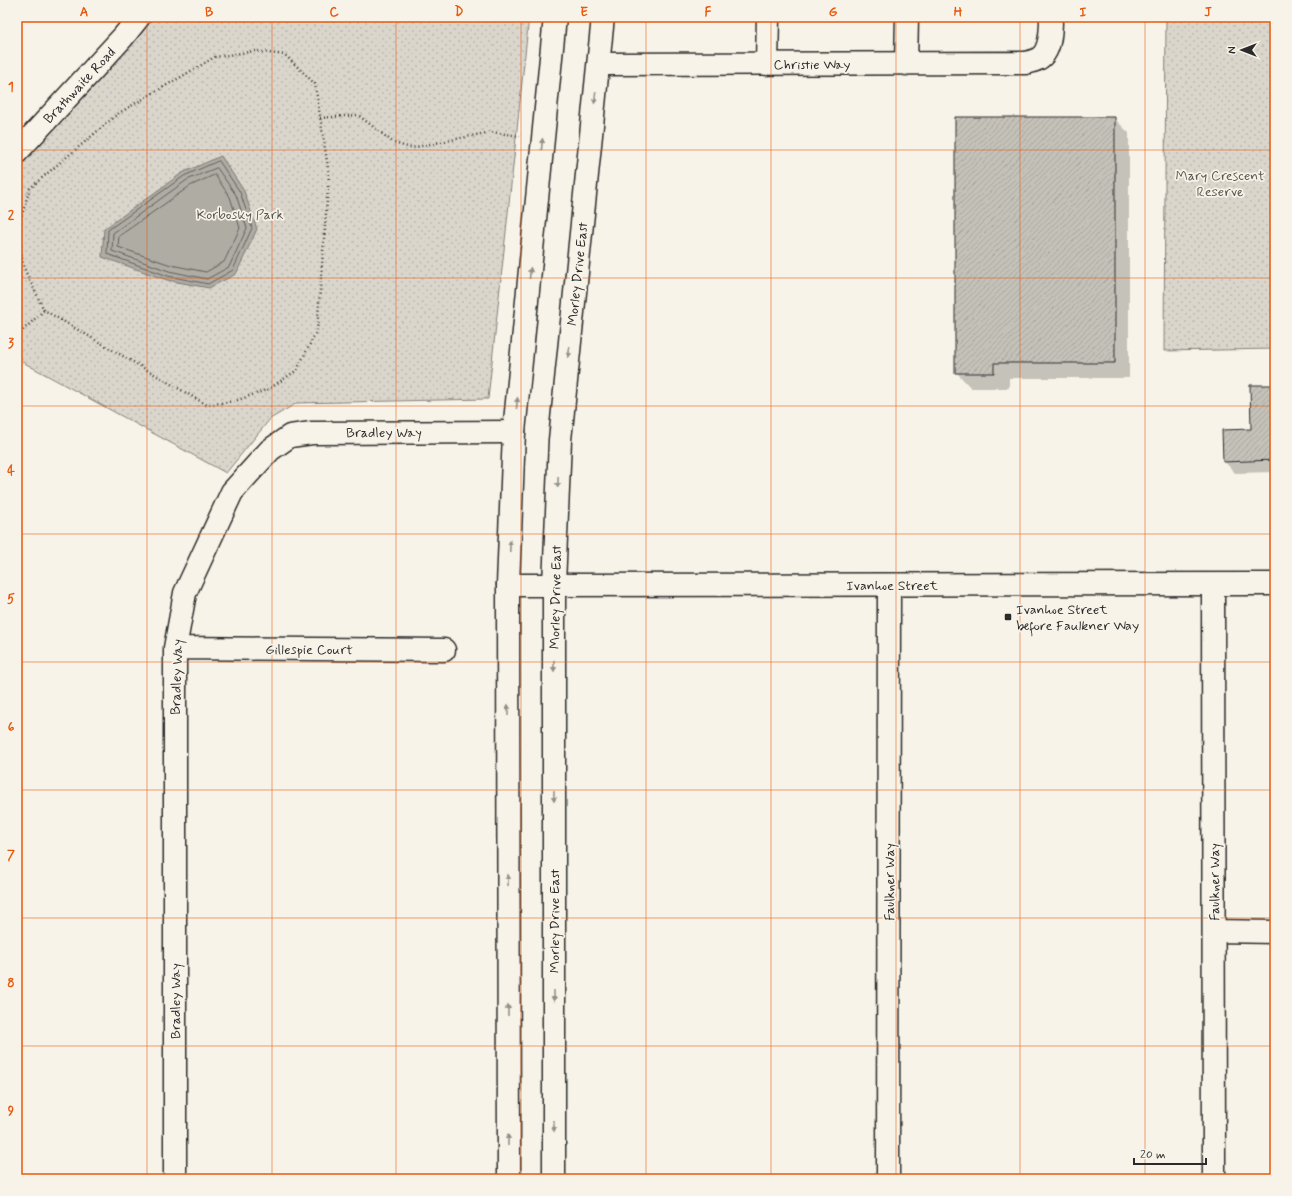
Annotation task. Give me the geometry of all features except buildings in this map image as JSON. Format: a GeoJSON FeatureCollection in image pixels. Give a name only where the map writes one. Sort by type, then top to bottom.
{"type":"FeatureCollection","features":[{"type":"Feature","properties":{"kind":"street","name":"Brathwaite Road"},"geometry":{"type":"LineString","coordinates":[[17,152],[123,37],[139,17]]}},
{"type":"Feature","properties":{"kind":"street"},"geometry":{"type":"LineString","coordinates":[[508,1179],[508,585],[514,432],[555,17]]}},
{"type":"Feature","properties":{"kind":"street","name":"Morley Drive East"},"geometry":{"type":"LineString","coordinates":[[554,1179],[554,585],[560,440],[603,17]]}},
{"type":"Feature","properties":{"kind":"street"},"geometry":{"type":"LineString","coordinates":[[767,64],[768,17]]}},
{"type":"Feature","properties":{"kind":"street"},"geometry":{"type":"LineString","coordinates":[[906,64],[907,17]]}},
{"type":"Feature","properties":{"kind":"street","name":"Christie Way"},"geometry":{"type":"LineString","coordinates":[[599,64],[1025,64],[1039,59],[1047,47],[1051,30],[1051,17]]}},
{"type":"Feature","properties":{"kind":"street","name":"Bradley Way"},"geometry":{"type":"LineString","coordinates":[[175,1179],[175,648],[186,593],[232,492],[270,450],[290,436],[312,433],[514,432]]}},
{"type":"Feature","properties":{"kind":"street","name":"Ivanhoe Street"},"geometry":{"type":"LineString","coordinates":[[508,585],[1275,584]]}},
{"type":"Feature","properties":{"kind":"street","name":"Faulkner Way"},"geometry":{"type":"LineString","coordinates":[[888,1179],[890,585]]}},
{"type":"Feature","properties":{"kind":"street","name":"Faulkner Way"},"geometry":{"type":"LineString","coordinates":[[1213,585],[1215,931],[1214,1179]]}},
{"type":"Feature","properties":{"kind":"street","name":"Gillespie Court"},"geometry":{"type":"LineString","coordinates":[[175,648],[444,650]]}},
{"type":"Feature","properties":{"kind":"street"},"geometry":{"type":"LineString","coordinates":[[1215,931],[1275,932]]}},
{"type":"Feature","properties":{"kind":"path"},"geometry":{"type":"LineString","coordinates":[[255,51],[286,55],[314,84],[329,174],[316,330],[297,370],[269,389],[235,401],[207,405],[44,310],[24,268],[17,232],[30,188],[118,113],[215,57],[255,51]]}},
{"type":"Feature","properties":{"kind":"path"},"geometry":{"type":"LineString","coordinates":[[320,118],[358,115],[394,143],[411,148],[491,132],[521,136]]}},
{"type":"Feature","properties":{"kind":"path"},"geometry":{"type":"LineString","coordinates":[[17,336],[44,310]]}},
{"type":"Feature","properties":{"kind":"green space","name":"Korbosky Park"},"geometry":{"type":"Polygon","coordinates":[[[149,17],[529,17],[488,399],[297,403],[270,419],[226,473],[17,359],[17,168],[149,17]]]}},
{"type":"Feature","properties":{"kind":"green space","name":"Mary Crescent Reserve"},"geometry":{"type":"Polygon","coordinates":[[[1166,17],[1275,17],[1275,349],[1164,351],[1166,17]]]}},
{"type":"Feature","properties":{"kind":"water"},"geometry":{"type":"Polygon","coordinates":[[[221,156],[244,191],[257,229],[236,274],[209,288],[167,280],[102,257],[104,229],[182,173],[221,156]]]}},
{"type":"Feature","properties":{"kind":"place","name":"Ivanhoe Street before Faulkner Way"},"geometry":{"type":"Point","coordinates":[1008,617]}}]}
